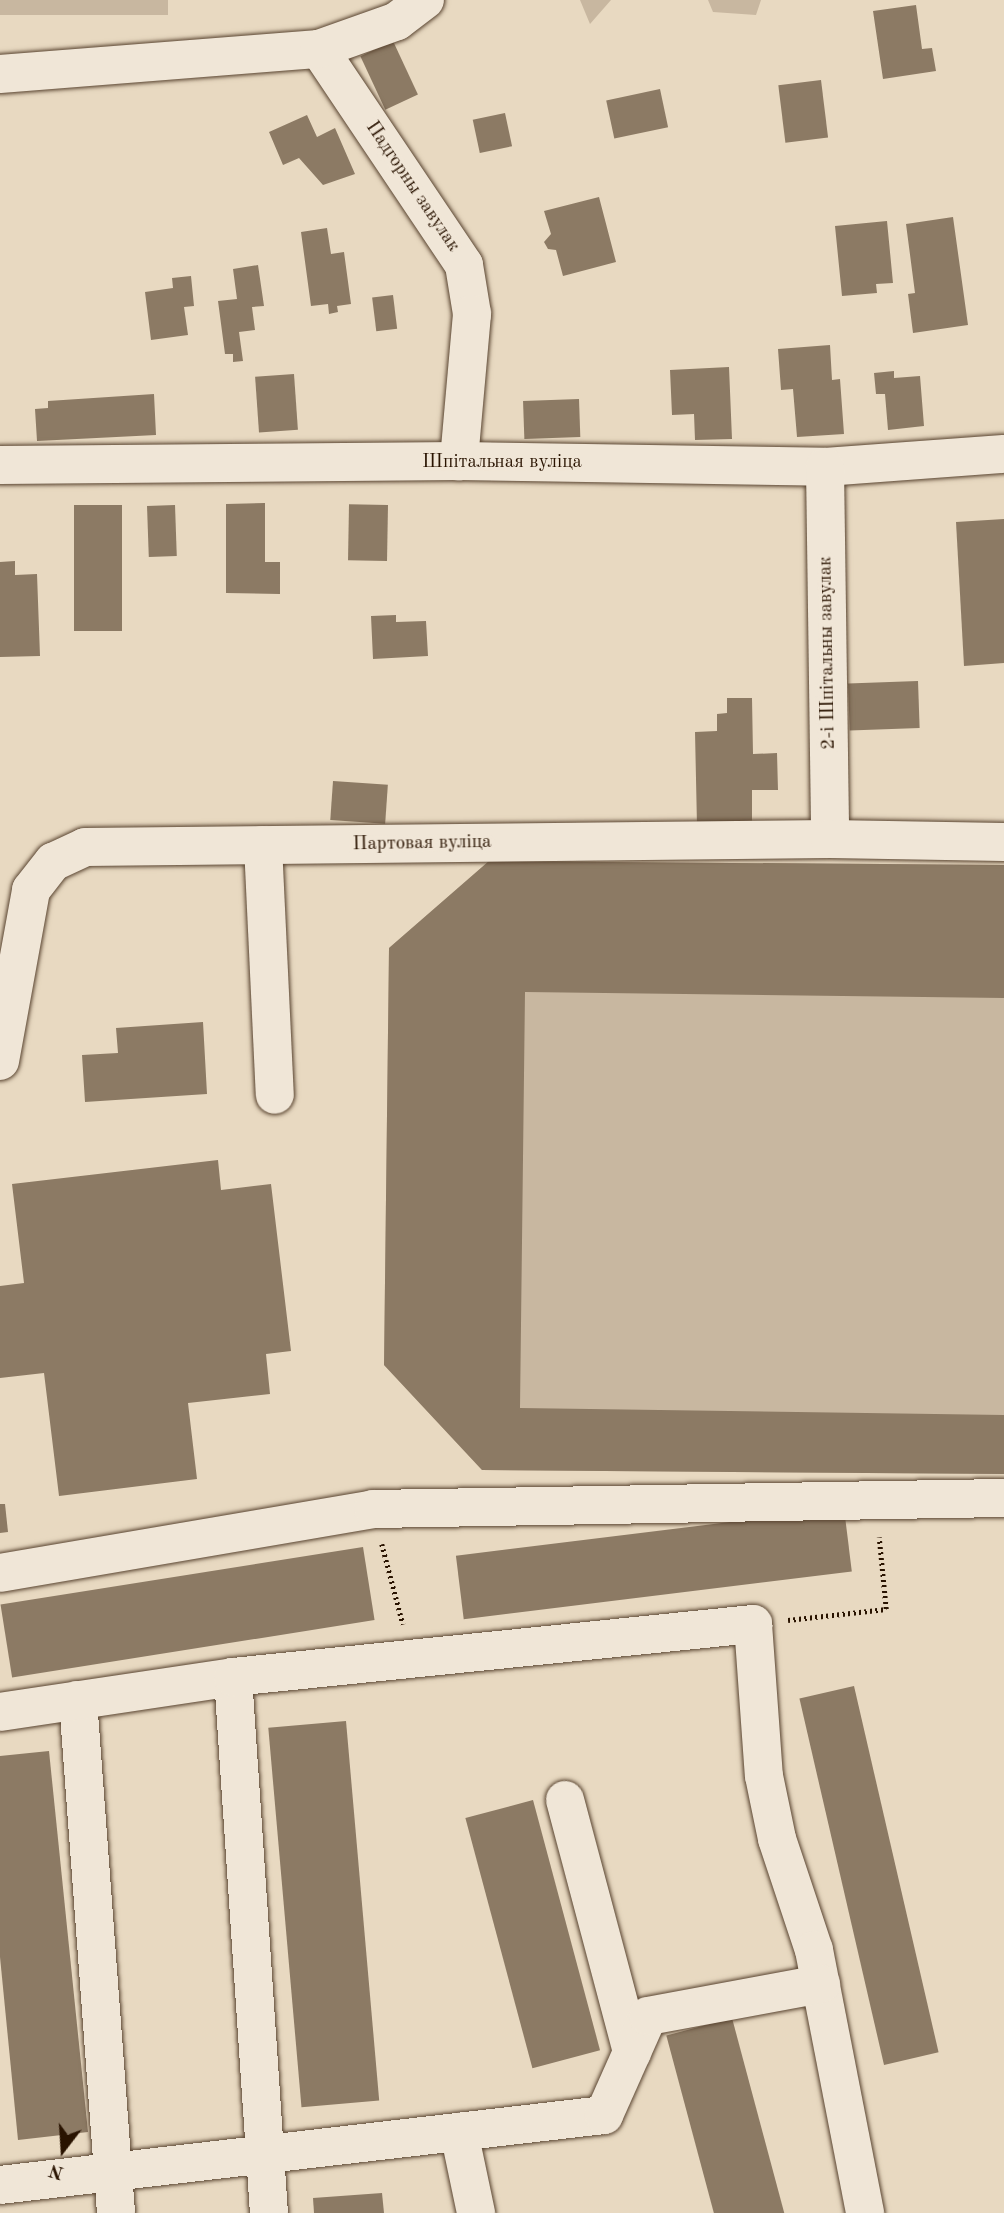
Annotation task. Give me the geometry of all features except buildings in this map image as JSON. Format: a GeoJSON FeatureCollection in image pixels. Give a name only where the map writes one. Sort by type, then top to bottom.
{"type":"FeatureCollection","features":[{"type":"Feature","properties":{"kind":"street"},"geometry":{"type":"LineString","coordinates":[[0,74],[319,49],[397,21],[425,0]]}},
{"type":"Feature","properties":{"kind":"street","name":"Падгорны завулак"},"geometry":{"type":"LineString","coordinates":[[319,49],[464,265],[472,314],[459,461]]}},
{"type":"Feature","properties":{"kind":"street","name":"Шпітальная вуліца"},"geometry":{"type":"LineString","coordinates":[[0,465],[459,461],[825,467],[1004,454]]}},
{"type":"Feature","properties":{"kind":"street","name":"2-і Шпітальны завулак"},"geometry":{"type":"LineString","coordinates":[[825,467],[830,839]]}},
{"type":"Feature","properties":{"kind":"street","name":"Партовая вуліца"},"geometry":{"type":"LineString","coordinates":[[0,1061],[31,890],[53,862],[85,847],[830,839],[1004,842]]}},
{"type":"Feature","properties":{"kind":"street"},"geometry":{"type":"LineString","coordinates":[[263,845],[275,1095]]}},
{"type":"Feature","properties":{"kind":"street"},"geometry":{"type":"LineString","coordinates":[[0,1573],[373,1508],[1004,1498]]}},
{"type":"Feature","properties":{"kind":"street"},"geometry":{"type":"LineString","coordinates":[[0,1712],[233,1677],[753,1624],[764,1776],[777,1839],[814,1950],[865,2213]]}},
{"type":"Feature","properties":{"kind":"street"},"geometry":{"type":"LineString","coordinates":[[233,1677],[268,2213]]}},
{"type":"Feature","properties":{"kind":"street"},"geometry":{"type":"LineString","coordinates":[[78,1700],[116,2213]]}},
{"type":"Feature","properties":{"kind":"street"},"geometry":{"type":"LineString","coordinates":[[565,1800],[632,2052]]}},
{"type":"Feature","properties":{"kind":"street"},"geometry":{"type":"LineString","coordinates":[[0,2185],[604,2115],[648,2016],[821,1984]]}},
{"type":"Feature","properties":{"kind":"street"},"geometry":{"type":"LineString","coordinates":[[459,2132],[476,2213]]}},
{"type":"Feature","properties":{"kind":"path"},"geometry":{"type":"LineString","coordinates":[[753,1624],[886,1609],[876,1501]]}},
{"type":"Feature","properties":{"kind":"path"},"geometry":{"type":"LineString","coordinates":[[373,1508],[412,1658]]}},
{"type":"Feature","properties":{"kind":"shaded area"},"geometry":{"type":"Polygon","coordinates":[[[0,0],[168,0],[168,15],[0,15],[0,0]]]}},
{"type":"Feature","properties":{"kind":"shaded area"},"geometry":{"type":"Polygon","coordinates":[[[580,0],[611,0],[590,24],[580,0]]]}},
{"type":"Feature","properties":{"kind":"shaded area"},"geometry":{"type":"Polygon","coordinates":[[[708,0],[761,0],[756,15],[713,12],[708,0]]]}},
{"type":"Feature","properties":{"kind":"shaded area"},"geometry":{"type":"Polygon","coordinates":[[[489,861],[1004,865],[1004,1474],[482,1470],[384,1365],[389,948],[489,861]]]}}]}
